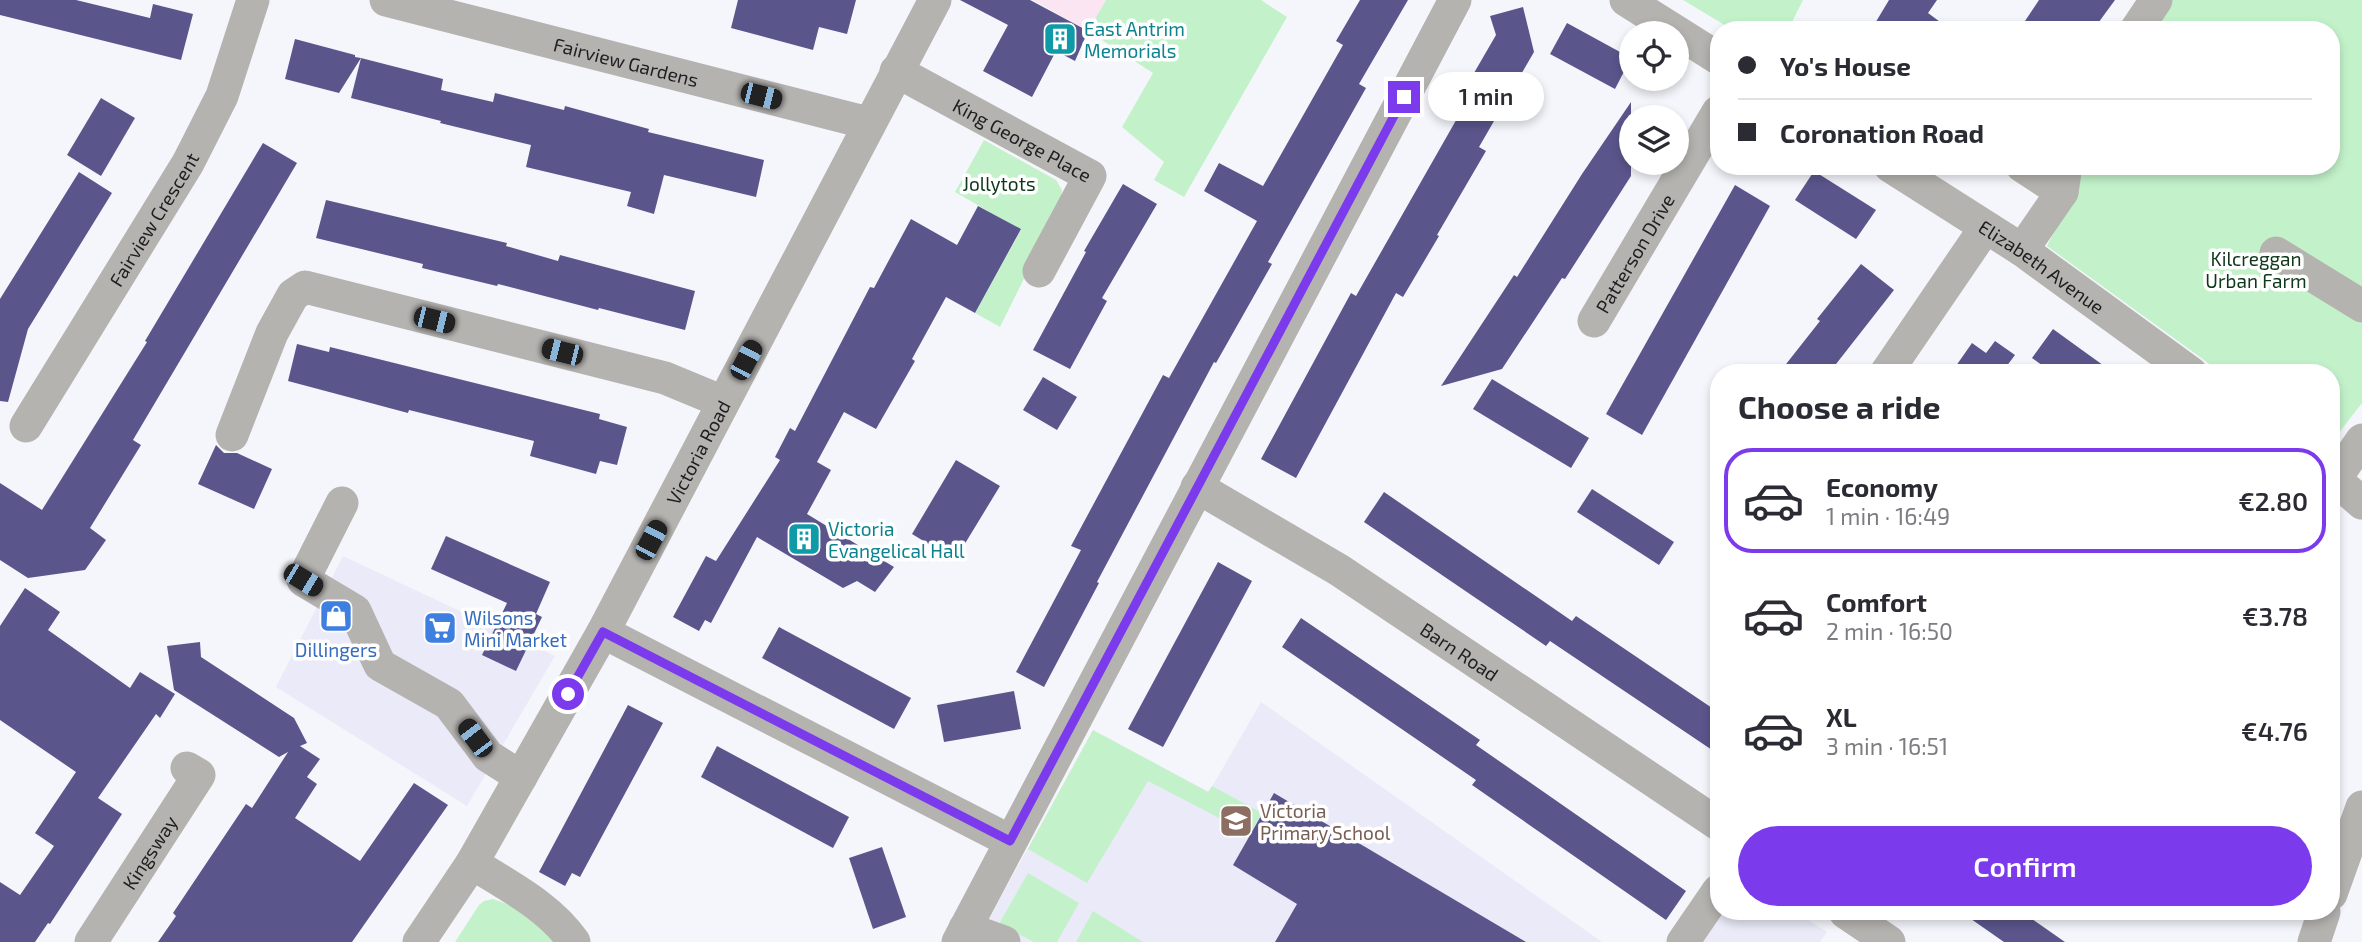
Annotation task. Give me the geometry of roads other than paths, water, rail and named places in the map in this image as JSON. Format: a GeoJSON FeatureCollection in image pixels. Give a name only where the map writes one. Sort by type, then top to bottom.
{"type":"FeatureCollection","features":[{"type":"Feature","properties":{"kind":"street","name":"Fairview Crescent"},"geometry":{"type":"LineString","coordinates":[[26,426],[188,163],[222,96],[253,0]]}},
{"type":"Feature","properties":{"kind":"street","name":"Fairview Gardens"},"geometry":{"type":"LineString","coordinates":[[386,0],[868,123]]}},
{"type":"Feature","properties":{"kind":"street","name":"Victoria Road"},"geometry":{"type":"LineString","coordinates":[[419,942],[472,863],[603,632],[934,0]]}},
{"type":"Feature","properties":{"kind":"street"},"geometry":{"type":"LineString","coordinates":[[1004,942],[962,935],[1455,0]]}},
{"type":"Feature","properties":{"kind":"street"},"geometry":{"type":"LineString","coordinates":[[1626,0],[1710,53]]}},
{"type":"Feature","properties":{"kind":"street"},"geometry":{"type":"LineString","coordinates":[[2142,21],[2156,0]]}},
{"type":"Feature","properties":{"kind":"street","name":"King George Place"},"geometry":{"type":"LineString","coordinates":[[896,71],[1090,176],[1039,271]]}},
{"type":"Feature","properties":{"kind":"street","name":"Patterson Drive"},"geometry":{"type":"LineString","coordinates":[[1594,321],[1710,125]]}},
{"type":"Feature","properties":{"kind":"street","name":"Elizabeth Avenue"},"geometry":{"type":"LineString","coordinates":[[1904,175],[2022,250],[2178,364]]}},
{"type":"Feature","properties":{"kind":"street"},"geometry":{"type":"LineString","coordinates":[[2022,250],[2064,179]]}},
{"type":"Feature","properties":{"kind":"street"},"geometry":{"type":"LineString","coordinates":[[1892,364],[1985,228]]}},
{"type":"Feature","properties":{"kind":"street"},"geometry":{"type":"LineString","coordinates":[[2276,253],[2362,306]]}},
{"type":"Feature","properties":{"kind":"street"},"geometry":{"type":"LineString","coordinates":[[232,435],[272,333],[293,295],[305,287],[665,378],[723,402]]}},
{"type":"Feature","properties":{"kind":"street"},"geometry":{"type":"LineString","coordinates":[[2340,469],[2362,440]]}},
{"type":"Feature","properties":{"kind":"street"},"geometry":{"type":"LineString","coordinates":[[2340,484],[2362,503]]}},
{"type":"Feature","properties":{"kind":"street","name":"Barn Road"},"geometry":{"type":"LineString","coordinates":[[1197,487],[1339,570],[1710,819]]}},
{"type":"Feature","properties":{"kind":"street"},"geometry":{"type":"LineString","coordinates":[[342,503],[303,580],[355,611],[380,665],[449,704],[488,756],[521,777]]}},
{"type":"Feature","properties":{"kind":"street"},"geometry":{"type":"LineString","coordinates":[[603,632],[1010,841]]}},
{"type":"Feature","properties":{"kind":"street","name":"Kingsway"},"geometry":{"type":"LineString","coordinates":[[92,942],[199,775],[187,768]]}},
{"type":"Feature","properties":{"kind":"street"},"geometry":{"type":"LineString","coordinates":[[2340,869],[2362,807]]}},
{"type":"Feature","properties":{"kind":"street"},"geometry":{"type":"LineString","coordinates":[[472,863],[536,904],[559,923],[574,942]]}},
{"type":"Feature","properties":{"kind":"street"},"geometry":{"type":"LineString","coordinates":[[1683,942],[1710,903]]}},
{"type":"Feature","properties":{"kind":"street"},"geometry":{"type":"LineString","coordinates":[[1857,920],[1889,942]]}},
{"type":"Feature","properties":{"kind":"street"},"geometry":{"type":"LineString","coordinates":[[2314,942],[2322,920]]}},
{"type":"Feature","properties":{"kind":"place","name":"East Antrim Memorials"},"geometry":{"type":"Point","coordinates":[1060,39]}},
{"type":"Feature","properties":{"kind":"place","name":"Victoria Evangelical Hall"},"geometry":{"type":"Point","coordinates":[804,539]}},
{"type":"Feature","properties":{"kind":"place","name":"Dillingers"},"geometry":{"type":"Point","coordinates":[336,616]}},
{"type":"Feature","properties":{"kind":"place","name":"Wilsons Mini Market"},"geometry":{"type":"Point","coordinates":[440,628]}},
{"type":"Feature","properties":{"kind":"place","name":"Victoria Primary School"},"geometry":{"type":"Point","coordinates":[1236,821]}},
{"type":"Feature","properties":{"kind":"park label","name":"Jollytots"},"geometry":{"type":"Point","coordinates":[999,183]}},
{"type":"Feature","properties":{"kind":"park label","name":"Kilcreggan Urban Farm"},"geometry":{"type":"Point","coordinates":[2256,269]}}]}
